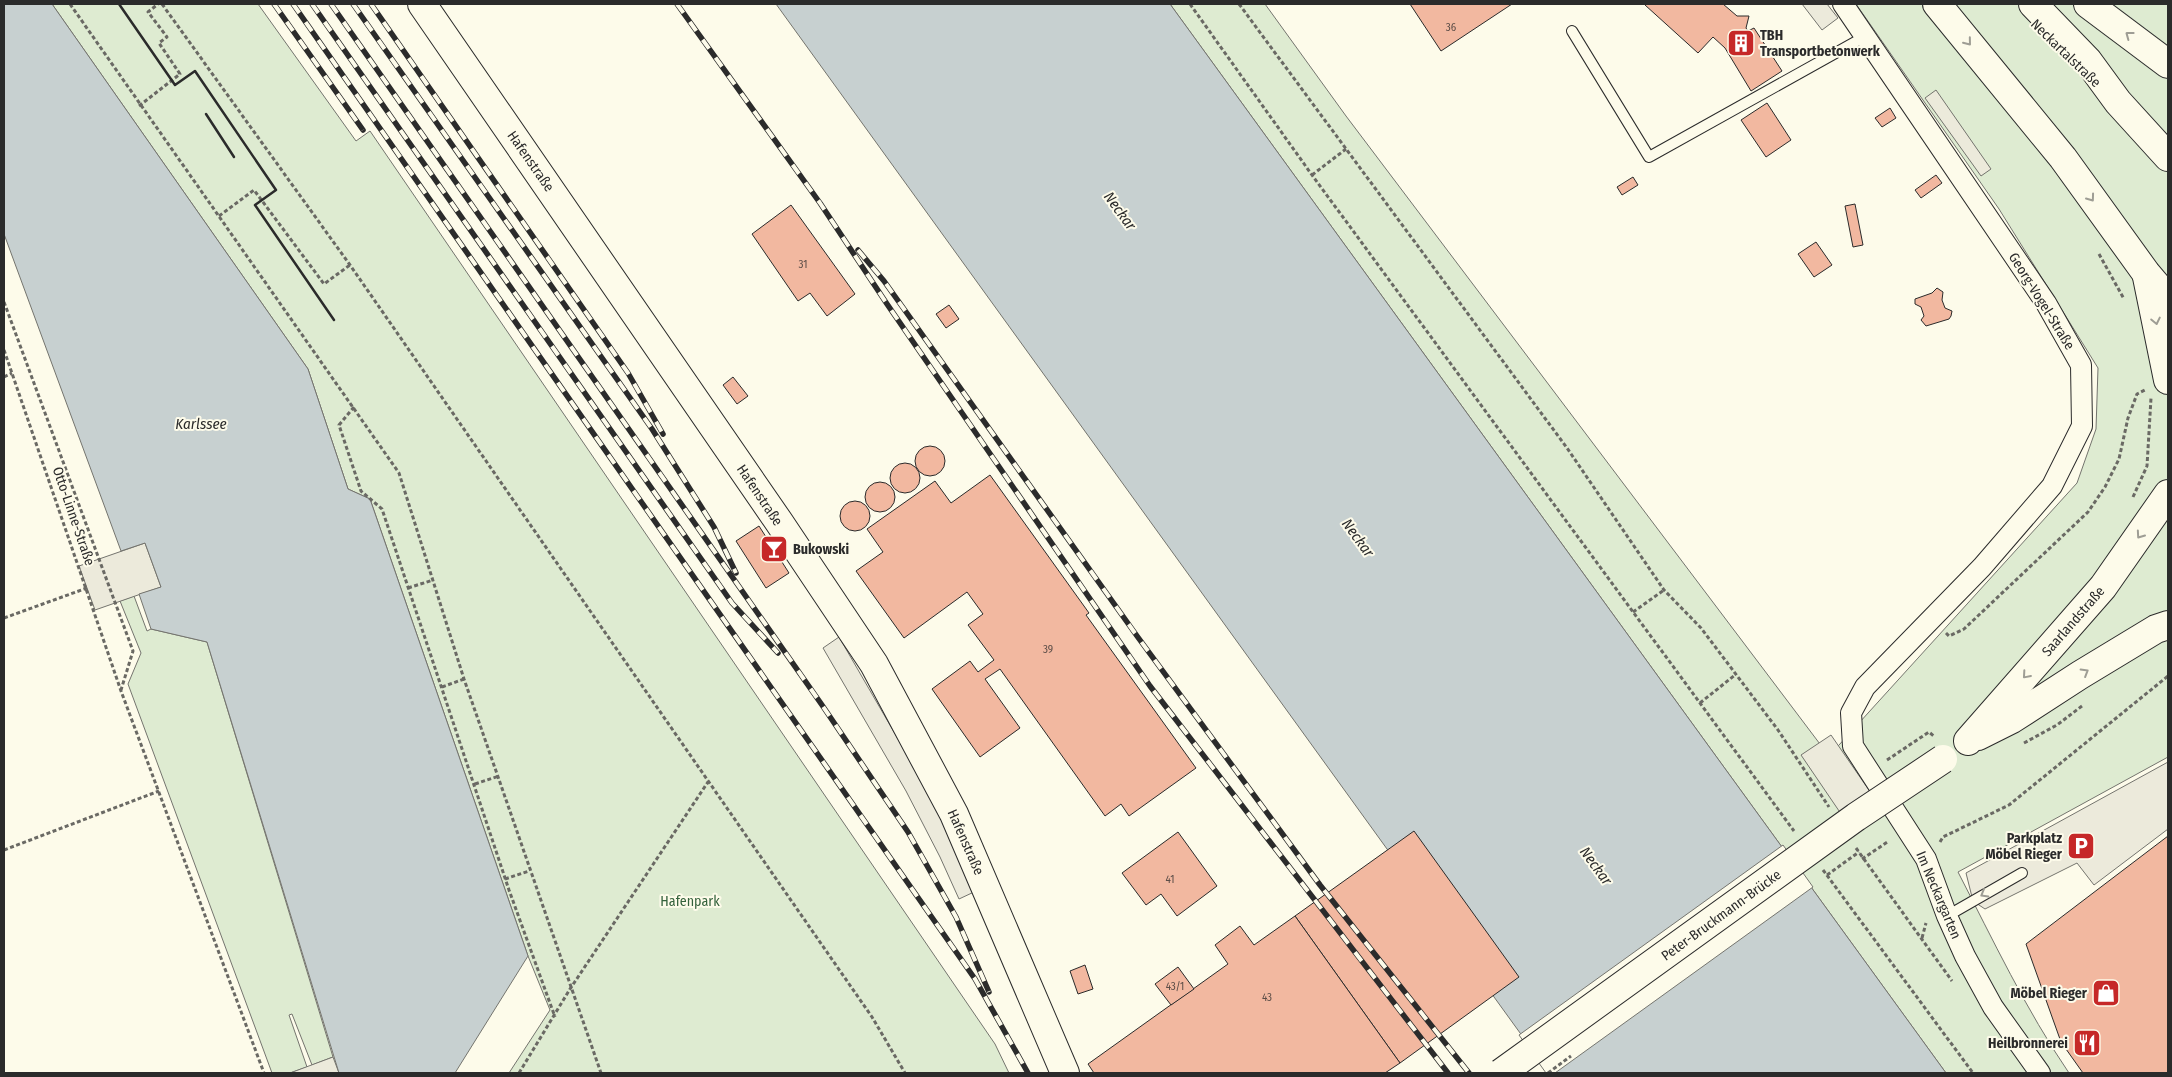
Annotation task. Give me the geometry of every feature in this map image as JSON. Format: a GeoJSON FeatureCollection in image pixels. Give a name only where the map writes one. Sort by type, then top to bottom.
{"type":"FeatureCollection","features":[{"type":"Feature","properties":{"kind":"main road","name":"Hafenstraße"},"geometry":{"type":"LineString","coordinates":[[422,4],[779,522],[874,664],[954,814],[1065,1073]]}},
{"type":"Feature","properties":{"kind":"main road"},"geometry":{"type":"LineString","coordinates":[[1937,4],[2063,158],[2146,273],[2168,299]]}},
{"type":"Feature","properties":{"kind":"main road","name":"Neckartalstraße"},"geometry":{"type":"LineString","coordinates":[[2015,4],[2072,62],[2118,102]]}},
{"type":"Feature","properties":{"kind":"main road","name":"Neckartalstraße"},"geometry":{"type":"LineString","coordinates":[[2033,4],[2088,61],[2118,102],[2168,157]]}},
{"type":"Feature","properties":{"kind":"main road"},"geometry":{"type":"LineString","coordinates":[[2088,4],[2168,64]]}},
{"type":"Feature","properties":{"kind":"main road"},"geometry":{"type":"LineString","coordinates":[[2146,273],[2157,388]]}},
{"type":"Feature","properties":{"kind":"main road","name":"Saarlandstraße"},"geometry":{"type":"LineString","coordinates":[[1968,740],[2103,587],[2168,493]]}},
{"type":"Feature","properties":{"kind":"main road","name":"Saarlandstraße"},"geometry":{"type":"LineString","coordinates":[[1938,751],[1968,740],[2012,719],[2156,629],[2168,625]]}},
{"type":"Feature","properties":{"kind":"main road","name":"Peter-Bruckmann-Brücke"},"geometry":{"type":"LineString","coordinates":[[1501,1073],[1848,823],[1938,751]]}},
{"type":"Feature","properties":{"kind":"street","name":"Georg-Vogel-Straße"},"geometry":{"type":"LineString","coordinates":[[1843,4],[2046,303],[2081,365],[2082,426],[2052,486],[1982,567],[1865,687],[1851,713]]}},
{"type":"Feature","properties":{"kind":"street","name":"Im Neckargarten"},"geometry":{"type":"LineString","coordinates":[[1851,713],[1853,746],[1926,860],[1938,915],[1965,956],[1993,1007],[2040,1073]]}},
{"type":"Feature","properties":{"kind":"lane"},"geometry":{"type":"LineString","coordinates":[[1572,31],[1649,157],[1866,36]]}},
{"type":"Feature","properties":{"kind":"lane"},"geometry":{"type":"LineString","coordinates":[[1938,915],[2022,873]]}},
{"type":"Feature","properties":{"kind":"path"},"geometry":{"type":"LineString","coordinates":[[70,4],[139,106],[219,216],[399,473],[464,680],[499,776],[529,872],[601,1073]]}},
{"type":"Feature","properties":{"kind":"path"},"geometry":{"type":"LineString","coordinates":[[139,106],[180,74],[159,43],[167,37],[148,12],[158,4]]}},
{"type":"Feature","properties":{"kind":"path"},"geometry":{"type":"LineString","coordinates":[[162,4],[350,265],[872,1017],[905,1073]]}},
{"type":"Feature","properties":{"kind":"path"},"geometry":{"type":"LineString","coordinates":[[1190,4],[1312,175],[1798,836]]}},
{"type":"Feature","properties":{"kind":"path"},"geometry":{"type":"LineString","coordinates":[[1239,4],[1302,86],[1346,149],[1567,448],[1664,590],[1701,628],[1778,730],[1832,811]]}},
{"type":"Feature","properties":{"kind":"path"},"geometry":{"type":"LineString","coordinates":[[1312,175],[1346,149]]}},
{"type":"Feature","properties":{"kind":"path"},"geometry":{"type":"LineString","coordinates":[[219,216],[254,190],[324,284],[350,265]]}},
{"type":"Feature","properties":{"kind":"path"},"geometry":{"type":"LineString","coordinates":[[2095,248],[2128,305]]}},
{"type":"Feature","properties":{"kind":"path"},"geometry":{"type":"LineString","coordinates":[[4,302],[133,652],[121,691]]}},
{"type":"Feature","properties":{"kind":"path","name":"Otto-Linne-Straße"},"geometry":{"type":"LineString","coordinates":[[4,350],[121,691],[264,1073]]}},
{"type":"Feature","properties":{"kind":"path"},"geometry":{"type":"LineString","coordinates":[[4,377],[12,373]]}},
{"type":"Feature","properties":{"kind":"path"},"geometry":{"type":"LineString","coordinates":[[1931,621],[1949,636],[1964,629],[2088,512],[2105,488],[2119,459],[2128,418],[2137,394],[2157,388],[2147,466],[2131,502]]}},
{"type":"Feature","properties":{"kind":"path"},"geometry":{"type":"LineString","coordinates":[[354,407],[339,425],[361,492],[382,509],[475,784],[505,879],[555,1017]]}},
{"type":"Feature","properties":{"kind":"path"},"geometry":{"type":"LineString","coordinates":[[408,588],[433,580]]}},
{"type":"Feature","properties":{"kind":"path"},"geometry":{"type":"LineString","coordinates":[[4,618],[87,588]]}},
{"type":"Feature","properties":{"kind":"path"},"geometry":{"type":"LineString","coordinates":[[1633,612],[1664,590]]}},
{"type":"Feature","properties":{"kind":"path"},"geometry":{"type":"LineString","coordinates":[[1700,703],[1735,675]]}},
{"type":"Feature","properties":{"kind":"path"},"geometry":{"type":"LineString","coordinates":[[1926,860],[1943,837],[2009,805],[2168,676]]}},
{"type":"Feature","properties":{"kind":"path"},"geometry":{"type":"LineString","coordinates":[[442,687],[464,680]]}},
{"type":"Feature","properties":{"kind":"path"},"geometry":{"type":"LineString","coordinates":[[1869,772],[1929,732],[1938,739],[1938,751]]}},
{"type":"Feature","properties":{"kind":"path"},"geometry":{"type":"LineString","coordinates":[[475,784],[499,776]]}},
{"type":"Feature","properties":{"kind":"path"},"geometry":{"type":"LineString","coordinates":[[519,1073],[555,1017],[570,989],[708,782]]}},
{"type":"Feature","properties":{"kind":"path"},"geometry":{"type":"LineString","coordinates":[[4,850],[159,791]]}},
{"type":"Feature","properties":{"kind":"path"},"geometry":{"type":"LineString","coordinates":[[1862,859],[1907,829]]}},
{"type":"Feature","properties":{"kind":"path"},"geometry":{"type":"LineString","coordinates":[[1853,844],[1862,859],[1956,986]]}},
{"type":"Feature","properties":{"kind":"path"},"geometry":{"type":"LineString","coordinates":[[1827,875],[1858,852]]}},
{"type":"Feature","properties":{"kind":"path"},"geometry":{"type":"LineString","coordinates":[[1821,867],[1972,1073]]}},
{"type":"Feature","properties":{"kind":"path"},"geometry":{"type":"LineString","coordinates":[[505,879],[529,872]]}},
{"type":"Feature","properties":{"kind":"path"},"geometry":{"type":"LineString","coordinates":[[1922,938],[1938,915]]}},
{"type":"Feature","properties":{"kind":"green space","name":"Hafenpark"},"geometry":{"type":"Polygon","coordinates":[[[52,4],[258,4],[356,141],[370,131],[995,1044],[1009,1073],[509,1073],[550,1010],[528,956],[370,499],[348,489],[308,369],[52,4]]]}},
{"type":"Feature","properties":{"kind":"green space"},"geometry":{"type":"Polygon","coordinates":[[[1170,4],[1265,4],[1346,116],[1829,756],[2077,483],[2096,429],[2098,368],[1999,209],[1856,4],[2168,4],[2168,757],[1958,872],[2024,1000],[2069,1073],[1946,1073],[1170,4]]]}},
{"type":"Feature","properties":{"kind":"green space"},"geometry":{"type":"Polygon","coordinates":[[[134,596],[147,631],[151,629],[207,642],[333,1057],[312,1065],[292,1014],[289,1015],[307,1067],[290,1073],[272,1073],[128,684],[141,653],[120,601],[134,596]]]}},
{"type":"Feature","properties":{"kind":"shaded area"},"geometry":{"type":"Polygon","coordinates":[[[1802,4],[1827,4],[1838,18],[1822,30],[1802,4]]]}},
{"type":"Feature","properties":{"kind":"shaded area"},"geometry":{"type":"Polygon","coordinates":[[[1936,90],[1991,169],[1981,176],[1925,98],[1936,90]]]}},
{"type":"Feature","properties":{"kind":"shaded area"},"geometry":{"type":"Polygon","coordinates":[[[145,543],[161,587],[95,610],[79,566],[145,543]]]}},
{"type":"Feature","properties":{"kind":"shaded area"},"geometry":{"type":"Polygon","coordinates":[[[839,637],[916,770],[952,840],[974,892],[959,899],[906,791],[823,648],[839,637]]]}},
{"type":"Feature","properties":{"kind":"shaded area"},"geometry":{"type":"Polygon","coordinates":[[[1831,735],[1882,809],[1852,830],[1801,755],[1831,735]]]}},
{"type":"Feature","properties":{"kind":"shaded area","name":"Parkplatz Möbel Rieger"},"geometry":{"type":"Polygon","coordinates":[[[2168,762],[2168,829],[2094,885],[2077,863],[1985,909],[1973,901],[1966,873],[2168,762]]]}},
{"type":"Feature","properties":{"kind":"shaded area"},"geometry":{"type":"Polygon","coordinates":[[[333,1057],[339,1073],[290,1073],[333,1057]]]}},
{"type":"Feature","properties":{"kind":"water","name":"Karlssee"},"geometry":{"type":"Polygon","coordinates":[[[4,4],[52,4],[308,369],[348,489],[370,499],[528,956],[455,1073],[339,1073],[207,642],[151,629],[139,594],[161,587],[145,543],[121,551],[4,234],[4,4]]]}},
{"type":"Feature","properties":{"kind":"water","name":"Neckar"},"geometry":{"type":"Polygon","coordinates":[[[776,4],[1170,4],[1946,1073],[1549,1073],[776,4]]]}},
{"type":"Feature","properties":{"kind":"pier"},"geometry":{"type":"Polygon","coordinates":[[[1783,845],[1813,887],[1555,1073],[1546,1073],[1519,1035],[1783,845]]]}},
{"type":"Feature","properties":{"kind":"building"},"geometry":{"type":"Polygon","coordinates":[[[1410,4],[1512,4],[1441,51],[1410,4]]]}},
{"type":"Feature","properties":{"kind":"building","name":"TBH Transportbetonwerk"},"geometry":{"type":"Polygon","coordinates":[[[1646,4],[1723,4],[1737,16],[1749,16],[1746,28],[1748,31],[1754,28],[1782,71],[1751,91],[1725,48],[1713,37],[1698,53],[1646,4]]]}},
{"type":"Feature","properties":{"kind":"building"},"geometry":{"type":"Polygon","coordinates":[[[1767,103],[1791,140],[1766,157],[1741,120],[1767,103]]]}},
{"type":"Feature","properties":{"kind":"building"},"geometry":{"type":"Polygon","coordinates":[[[1890,108],[1896,118],[1882,127],[1875,118],[1890,108]]]}},
{"type":"Feature","properties":{"kind":"building"},"geometry":{"type":"Polygon","coordinates":[[[1936,175],[1942,183],[1921,198],[1915,190],[1936,175]]]}},
{"type":"Feature","properties":{"kind":"building"},"geometry":{"type":"Polygon","coordinates":[[[1633,177],[1638,185],[1622,195],[1617,187],[1633,177]]]}},
{"type":"Feature","properties":{"kind":"building"},"geometry":{"type":"Polygon","coordinates":[[[1855,204],[1863,245],[1853,247],[1845,206],[1855,204]]]}},
{"type":"Feature","properties":{"kind":"building"},"geometry":{"type":"Polygon","coordinates":[[[791,205],[855,294],[827,316],[810,293],[798,301],[752,234],[791,205]]]}},
{"type":"Feature","properties":{"kind":"building"},"geometry":{"type":"Polygon","coordinates":[[[1816,242],[1832,265],[1814,277],[1798,254],[1816,242]]]}},
{"type":"Feature","properties":{"kind":"building"},"geometry":{"type":"Polygon","coordinates":[[[1937,288],[1943,292],[1942,300],[1945,308],[1952,311],[1951,316],[1949,319],[1926,326],[1921,320],[1924,316],[1921,307],[1915,304],[1915,299],[1932,293],[1937,288]]]}},
{"type":"Feature","properties":{"kind":"building"},"geometry":{"type":"Polygon","coordinates":[[[949,305],[959,319],[946,328],[936,314],[949,305]]]}},
{"type":"Feature","properties":{"kind":"building"},"geometry":{"type":"Polygon","coordinates":[[[733,377],[748,396],[737,404],[723,385],[733,377]]]}},
{"type":"Feature","properties":{"kind":"building"},"geometry":{"type":"Polygon","coordinates":[[[930,446],[936,447],[944,455],[944,467],[936,475],[930,476],[924,475],[916,467],[915,461],[916,455],[924,447],[930,446]]]}},
{"type":"Feature","properties":{"kind":"building"},"geometry":{"type":"Polygon","coordinates":[[[905,463],[911,464],[919,472],[919,484],[911,492],[905,493],[899,492],[891,484],[890,478],[891,472],[899,464],[905,463]]]}},
{"type":"Feature","properties":{"kind":"building"},"geometry":{"type":"Polygon","coordinates":[[[990,475],[1089,613],[1086,615],[1196,768],[1129,816],[1121,804],[1105,816],[1000,669],[985,679],[1020,728],[980,757],[932,689],[970,661],[978,672],[994,660],[968,625],[983,614],[967,592],[904,638],[856,571],[883,552],[867,529],[935,481],[951,503],[990,475]]]}},
{"type":"Feature","properties":{"kind":"building"},"geometry":{"type":"Polygon","coordinates":[[[880,482],[886,483],[894,491],[894,503],[886,511],[880,512],[874,511],[866,503],[865,497],[866,491],[874,483],[880,482]]]}},
{"type":"Feature","properties":{"kind":"building"},"geometry":{"type":"Polygon","coordinates":[[[855,501],[861,502],[869,510],[869,522],[861,530],[855,531],[849,530],[841,522],[840,516],[841,510],[849,502],[855,501]]]}},
{"type":"Feature","properties":{"kind":"building"},"geometry":{"type":"Polygon","coordinates":[[[759,526],[789,573],[766,588],[736,541],[759,526]]]}},
{"type":"Feature","properties":{"kind":"building"},"geometry":{"type":"Polygon","coordinates":[[[1414,831],[1519,977],[1400,1063],[1295,916],[1414,831]]]}},
{"type":"Feature","properties":{"kind":"building"},"geometry":{"type":"Polygon","coordinates":[[[1178,832],[1217,886],[1177,916],[1161,894],[1146,905],[1122,873],[1178,832]]]}},
{"type":"Feature","properties":{"kind":"building","name":"Möbel Rieger"},"geometry":{"type":"Polygon","coordinates":[[[2168,836],[2168,1073],[2083,1073],[2061,1042],[2026,944],[2168,836]]]}},
{"type":"Feature","properties":{"kind":"building"},"geometry":{"type":"Polygon","coordinates":[[[1295,916],[1400,1063],[1385,1073],[1094,1073],[1088,1064],[1228,964],[1215,945],[1240,926],[1254,945],[1295,916]]]}},
{"type":"Feature","properties":{"kind":"building"},"geometry":{"type":"Polygon","coordinates":[[[1085,965],[1093,989],[1078,994],[1070,971],[1085,965]]]}},
{"type":"Feature","properties":{"kind":"building"},"geometry":{"type":"Polygon","coordinates":[[[1178,967],[1194,989],[1171,1005],[1155,984],[1178,967]]]}},
{"type":"Feature","properties":{"kind":"railway"},"geometry":{"type":"LineString","coordinates":[[274,4],[363,130]]}},
{"type":"Feature","properties":{"kind":"railway"},"geometry":{"type":"LineString","coordinates":[[293,4],[975,979],[1028,1073]]}},
{"type":"Feature","properties":{"kind":"railway"},"geometry":{"type":"LineString","coordinates":[[312,4],[732,603],[778,653]]}},
{"type":"Feature","properties":{"kind":"railway"},"geometry":{"type":"LineString","coordinates":[[331,4],[822,705],[908,832],[956,917],[989,992]]}},
{"type":"Feature","properties":{"kind":"railway"},"geometry":{"type":"LineString","coordinates":[[353,4],[652,429],[714,527],[736,573]]}},
{"type":"Feature","properties":{"kind":"railway"},"geometry":{"type":"LineString","coordinates":[[371,4],[628,373],[663,434]]}},
{"type":"Feature","properties":{"kind":"railway"},"geometry":{"type":"LineString","coordinates":[[677,4],[820,203],[887,304],[1150,686],[1448,1073]]}},
{"type":"Feature","properties":{"kind":"railway"},"geometry":{"type":"LineString","coordinates":[[858,250],[884,281],[1137,636],[1320,885],[1469,1073]]}},
{"type":"Feature","properties":{"kind":"wall"},"geometry":{"type":"LineString","coordinates":[[119,4],[175,85],[195,71],[276,190],[255,205],[334,320]]}},
{"type":"Feature","properties":{"kind":"wall"},"geometry":{"type":"LineString","coordinates":[[206,114],[234,157]]}},
{"type":"Feature","properties":{"kind":"place","name":"TBH Transportbetonwerk"},"geometry":{"type":"Point","coordinates":[1741,43]}},
{"type":"Feature","properties":{"kind":"place","name":"Bukowski"},"geometry":{"type":"Point","coordinates":[774,549]}},
{"type":"Feature","properties":{"kind":"place","name":"Parkplatz Möbel Rieger"},"geometry":{"type":"Point","coordinates":[2081,846]}},
{"type":"Feature","properties":{"kind":"place","name":"Möbel Rieger"},"geometry":{"type":"Point","coordinates":[2106,993]}},
{"type":"Feature","properties":{"kind":"place","name":"Heilbronnerei"},"geometry":{"type":"Point","coordinates":[2087,1043]}}]}
